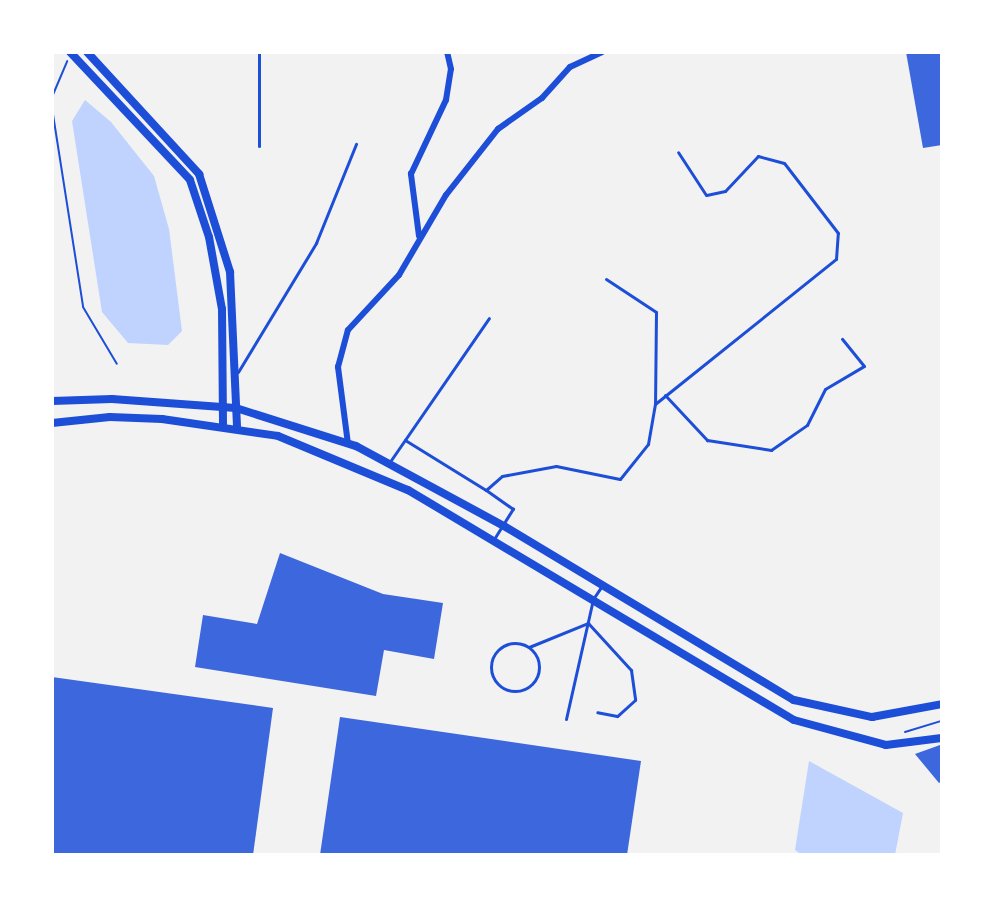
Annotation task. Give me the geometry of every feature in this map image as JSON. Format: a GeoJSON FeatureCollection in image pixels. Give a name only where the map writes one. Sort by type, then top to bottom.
{"type":"FeatureCollection","features":[{"type":"Feature","properties":{"kind":"street"},"geometry":{"type":"LineString","coordinates":[[71,52],[190,180],[209,237],[217,280],[223,424]]}},
{"type":"Feature","properties":{"kind":"street"},"geometry":{"type":"LineString","coordinates":[[87,52],[199,174],[230,272],[237,426]]}},
{"type":"Feature","properties":{"kind":"street"},"geometry":{"type":"LineString","coordinates":[[348,444],[338,367],[348,330],[399,275],[422,231],[411,174],[446,100],[451,69],[447,52]]}},
{"type":"Feature","properties":{"kind":"street"},"geometry":{"type":"LineString","coordinates":[[416,243],[446,195],[498,129],[542,98],[570,67],[602,52]]}},
{"type":"Feature","properties":{"kind":"street"},"geometry":{"type":"LineString","coordinates":[[54,400],[224,406],[348,444],[504,526],[601,587],[794,700],[872,717],[942,704]]}},
{"type":"Feature","properties":{"kind":"street"},"geometry":{"type":"LineString","coordinates":[[54,423],[110,417],[223,424],[350,462],[494,539],[760,703],[815,728],[886,745],[942,738]]}},
{"type":"Feature","properties":{"kind":"lane"},"geometry":{"type":"LineString","coordinates":[[259,52],[259,146]]}},
{"type":"Feature","properties":{"kind":"lane"},"geometry":{"type":"LineString","coordinates":[[223,376],[235,374],[316,243],[356,144]]}},
{"type":"Feature","properties":{"kind":"lane"},"geometry":{"type":"LineString","coordinates":[[655,404],[836,259],[838,233],[784,163],[758,156],[725,191],[706,195],[678,152]]}},
{"type":"Feature","properties":{"kind":"lane"},"geometry":{"type":"LineString","coordinates":[[486,490],[502,476],[556,466],[620,479],[648,444],[655,404],[656,312],[606,279]]}},
{"type":"Feature","properties":{"kind":"lane"},"geometry":{"type":"LineString","coordinates":[[389,463],[489,318]]}},
{"type":"Feature","properties":{"kind":"lane"},"geometry":{"type":"LineString","coordinates":[[665,395],[707,440],[771,450],[807,425],[825,389],[864,366],[842,339]]}},
{"type":"Feature","properties":{"kind":"lane"},"geometry":{"type":"LineString","coordinates":[[405,440],[513,509],[494,539]]}},
{"type":"Feature","properties":{"kind":"lane"},"geometry":{"type":"LineString","coordinates":[[566,719],[593,599],[601,587]]}},
{"type":"Feature","properties":{"kind":"lane"},"geometry":{"type":"LineString","coordinates":[[529,647],[539,667],[534,682],[514,691],[500,686],[491,672],[493,655],[513,642],[529,647],[588,623]]}},
{"type":"Feature","properties":{"kind":"lane"},"geometry":{"type":"LineString","coordinates":[[588,623],[631,670],[635,700],[617,716],[597,712]]}},
{"type":"Feature","properties":{"kind":"path"},"geometry":{"type":"LineString","coordinates":[[52,97],[71,52]]}},
{"type":"Feature","properties":{"kind":"path"},"geometry":{"type":"LineString","coordinates":[[52,108],[83,307],[117,364]]}},
{"type":"Feature","properties":{"kind":"path"},"geometry":{"type":"LineString","coordinates":[[886,745],[898,734],[942,721]]}},
{"type":"Feature","properties":{"kind":"water"},"geometry":{"type":"Polygon","coordinates":[[[85,100],[111,122],[154,176],[169,229],[182,331],[168,345],[128,343],[102,312],[72,121],[85,100]]]}},
{"type":"Feature","properties":{"kind":"water"},"geometry":{"type":"Polygon","coordinates":[[[809,761],[903,813],[895,855],[802,855],[795,850],[809,761]]]}},
{"type":"Feature","properties":{"kind":"building"},"geometry":{"type":"Polygon","coordinates":[[[906,52],[942,52],[942,145],[923,148],[906,52]]]}},
{"type":"Feature","properties":{"kind":"building"},"geometry":{"type":"Polygon","coordinates":[[[280,553],[383,594],[443,603],[434,659],[384,650],[376,696],[195,667],[203,615],[257,624],[280,553]]]}},
{"type":"Feature","properties":{"kind":"building"},"geometry":{"type":"Polygon","coordinates":[[[52,677],[273,708],[253,855],[52,855],[52,677]]]}},
{"type":"Feature","properties":{"kind":"building"},"geometry":{"type":"Polygon","coordinates":[[[340,717],[641,761],[627,855],[320,855],[340,717]]]}},
{"type":"Feature","properties":{"kind":"building"},"geometry":{"type":"Polygon","coordinates":[[[940,745],[942,781],[939,783],[915,754],[940,745]]]}}]}
